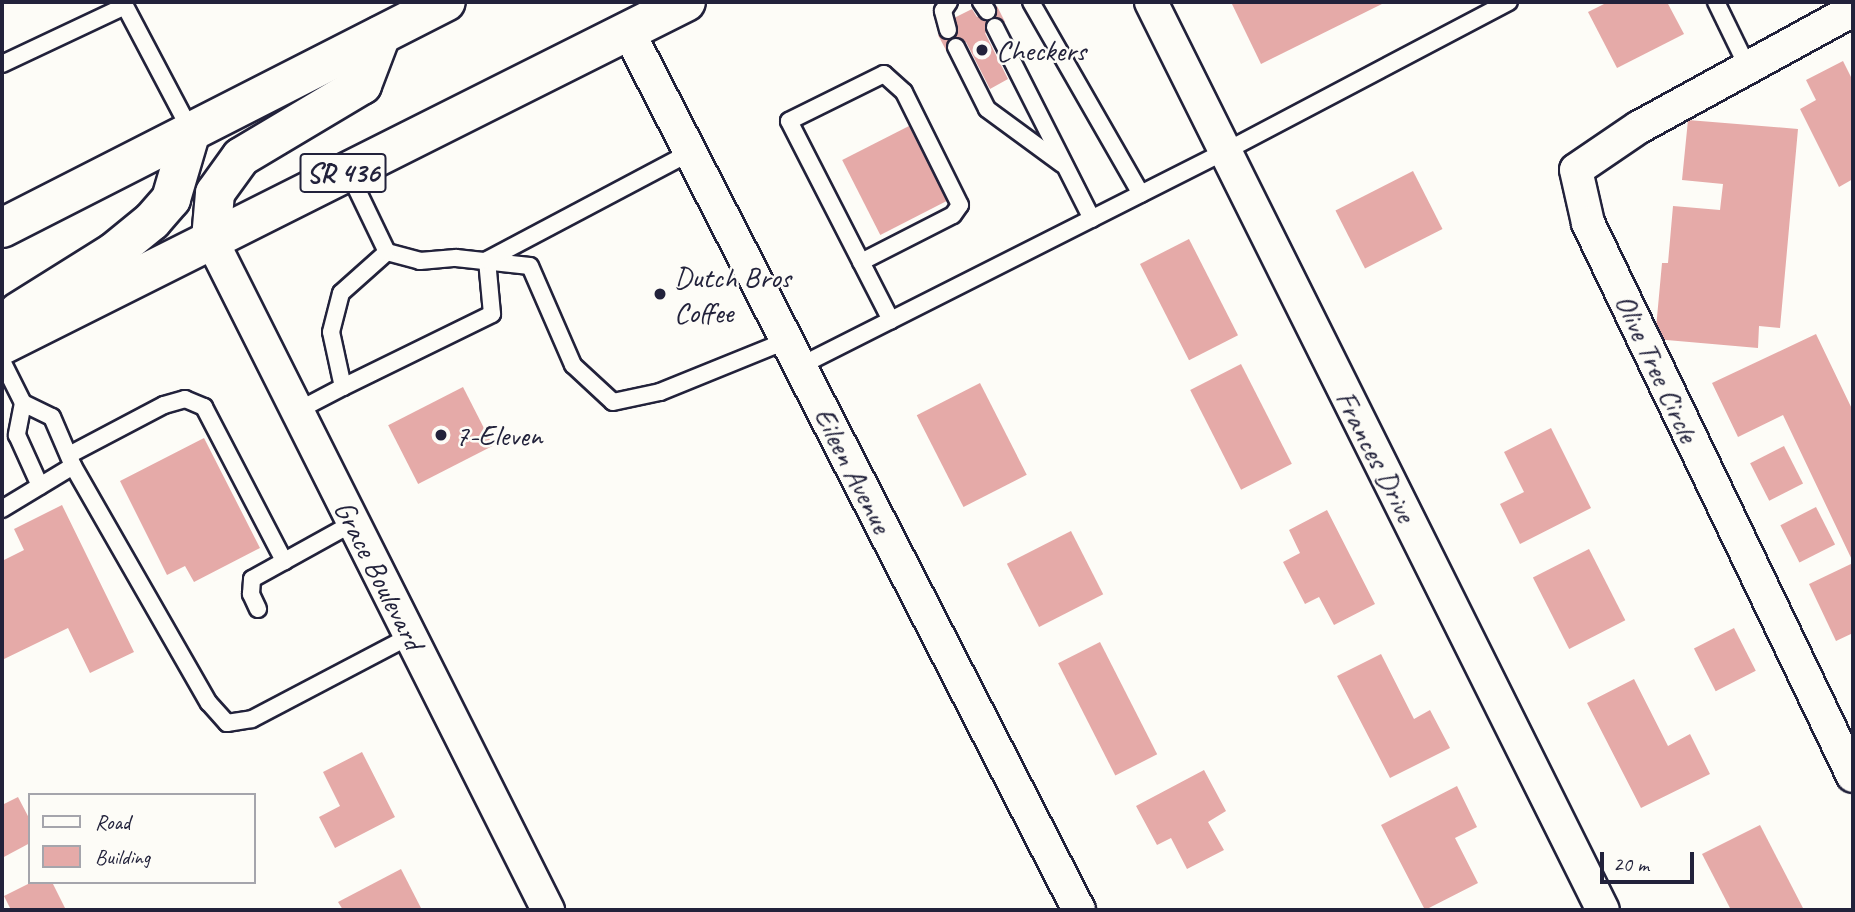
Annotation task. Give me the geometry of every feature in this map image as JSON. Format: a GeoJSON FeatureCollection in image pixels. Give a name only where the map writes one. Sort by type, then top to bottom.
{"type":"FeatureCollection","features":[{"type":"Feature","properties":{"kind":"main road"},"geometry":{"type":"LineString","coordinates":[[2,228],[446,2]]}},
{"type":"Feature","properties":{"kind":"main road","name":"SR 436"},"geometry":{"type":"LineString","coordinates":[[2,345],[686,2]]}},
{"type":"Feature","properties":{"kind":"main road"},"geometry":{"type":"LineString","coordinates":[[211,239],[215,193],[241,157],[362,85],[381,35]]}},
{"type":"Feature","properties":{"kind":"main road"},"geometry":{"type":"LineString","coordinates":[[2,322],[114,253],[152,221],[171,199],[191,131]]}},
{"type":"Feature","properties":{"kind":"street","name":"Frances Drive"},"geometry":{"type":"LineString","coordinates":[[1151,2],[1603,910]]}},
{"type":"Feature","properties":{"kind":"street","name":"Olive Tree Circle"},"geometry":{"type":"LineString","coordinates":[[1853,10],[1639,127],[1576,170],[1588,223],[1845,744],[1853,776]]}},
{"type":"Feature","properties":{"kind":"street","name":"Eileen Avenue"},"geometry":{"type":"LineString","coordinates":[[628,31],[1079,910]]}},
{"type":"Feature","properties":{"kind":"street","name":"Grace Boulevard"},"geometry":{"type":"LineString","coordinates":[[211,239],[548,910]]}},
{"type":"Feature","properties":{"kind":"lane"},"geometry":{"type":"LineString","coordinates":[[948,30],[943,11],[949,2]]}},
{"type":"Feature","properties":{"kind":"lane"},"geometry":{"type":"LineString","coordinates":[[1031,2],[1141,194]]}},
{"type":"Feature","properties":{"kind":"lane"},"geometry":{"type":"LineString","coordinates":[[348,171],[387,252],[420,261],[486,260],[530,266],[573,365],[613,402],[660,392],[794,353],[891,320],[1224,152],[1509,2]]}},
{"type":"Feature","properties":{"kind":"lane"},"geometry":{"type":"LineString","coordinates":[[1716,2],[1748,68]]}},
{"type":"Feature","properties":{"kind":"lane"},"geometry":{"type":"LineString","coordinates":[[2,64],[126,3],[191,131]]}},
{"type":"Feature","properties":{"kind":"lane"},"geometry":{"type":"LineString","coordinates":[[995,27],[1092,219]]}},
{"type":"Feature","properties":{"kind":"lane"},"geometry":{"type":"LineString","coordinates":[[956,47],[987,109],[1063,164]]}},
{"type":"Feature","properties":{"kind":"lane"},"geometry":{"type":"LineString","coordinates":[[861,262],[953,215],[960,205],[904,92],[884,74],[789,121],[861,262],[891,320]]}},
{"type":"Feature","properties":{"kind":"lane"},"geometry":{"type":"LineString","coordinates":[[486,260],[691,152]]}},
{"type":"Feature","properties":{"kind":"lane"},"geometry":{"type":"LineString","coordinates":[[343,387],[331,332],[341,293],[387,252]]}},
{"type":"Feature","properties":{"kind":"lane"},"geometry":{"type":"LineString","coordinates":[[297,411],[492,314],[486,260]]}},
{"type":"Feature","properties":{"kind":"lane"},"geometry":{"type":"LineString","coordinates":[[2,361],[23,402],[52,417],[71,461],[209,703],[227,723],[252,719],[410,636]]}},
{"type":"Feature","properties":{"kind":"lane"},"geometry":{"type":"LineString","coordinates":[[2,509],[40,486],[71,461],[164,405],[185,399],[204,407],[284,561]]}},
{"type":"Feature","properties":{"kind":"lane"},"geometry":{"type":"LineString","coordinates":[[23,402],[17,435],[40,486]]}},
{"type":"Feature","properties":{"kind":"lane"},"geometry":{"type":"LineString","coordinates":[[258,609],[251,594],[252,579],[353,523]]}},
{"type":"Feature","properties":{"kind":"lane"},"geometry":{"type":"LineString","coordinates":[[294,677],[302,692]]}},
{"type":"Feature","properties":{"kind":"building"},"geometry":{"type":"Polygon","coordinates":[[[1231,2],[1386,2],[1261,64],[1231,2]]]}},
{"type":"Feature","properties":{"kind":"building"},"geometry":{"type":"Polygon","coordinates":[[[1608,2],[1667,2],[1684,34],[1617,68],[1588,12],[1608,2]]]}},
{"type":"Feature","properties":{"kind":"building","name":"Checkers"},"geometry":{"type":"Polygon","coordinates":[[[997,6],[1005,22],[985,33],[1008,79],[990,89],[966,42],[947,52],[938,35],[957,25],[954,18],[972,9],[977,17],[997,6]]]}},
{"type":"Feature","properties":{"kind":"building"},"geometry":{"type":"Polygon","coordinates":[[[1843,61],[1853,81],[1853,179],[1839,187],[1800,109],[1816,100],[1806,80],[1843,61]]]}},
{"type":"Feature","properties":{"kind":"building"},"geometry":{"type":"Polygon","coordinates":[[[1688,120],[1798,129],[1780,328],[1759,326],[1758,348],[1655,339],[1662,263],[1668,263],[1673,206],[1720,210],[1723,184],[1682,180],[1688,120]]]}},
{"type":"Feature","properties":{"kind":"building"},"geometry":{"type":"Polygon","coordinates":[[[909,126],[947,201],[880,235],[842,160],[909,126]]]}},
{"type":"Feature","properties":{"kind":"building"},"geometry":{"type":"Polygon","coordinates":[[[1413,171],[1443,229],[1365,268],[1335,210],[1413,171]]]}},
{"type":"Feature","properties":{"kind":"building"},"geometry":{"type":"Polygon","coordinates":[[[1189,239],[1238,335],[1189,360],[1140,264],[1189,239]]]}},
{"type":"Feature","properties":{"kind":"building"},"geometry":{"type":"Polygon","coordinates":[[[1816,334],[1853,411],[1853,562],[1783,415],[1738,437],[1712,383],[1816,334]]]}},
{"type":"Feature","properties":{"kind":"building"},"geometry":{"type":"Polygon","coordinates":[[[1241,364],[1292,464],[1241,490],[1190,390],[1241,364]]]}},
{"type":"Feature","properties":{"kind":"building"},"geometry":{"type":"Polygon","coordinates":[[[980,383],[1027,475],[963,507],[917,415],[980,383]]]}},
{"type":"Feature","properties":{"kind":"building","name":"7-Eleven"},"geometry":{"type":"Polygon","coordinates":[[[463,387],[493,446],[418,484],[388,425],[463,387]]]}},
{"type":"Feature","properties":{"kind":"building"},"geometry":{"type":"Polygon","coordinates":[[[1551,428],[1591,508],[1520,544],[1500,504],[1524,492],[1504,452],[1551,428]]]}},
{"type":"Feature","properties":{"kind":"building"},"geometry":{"type":"Polygon","coordinates":[[[204,438],[260,548],[194,582],[185,566],[167,575],[120,481],[204,438]]]}},
{"type":"Feature","properties":{"kind":"building"},"geometry":{"type":"Polygon","coordinates":[[[1784,446],[1803,483],[1769,501],[1750,463],[1784,446]]]}},
{"type":"Feature","properties":{"kind":"building"},"geometry":{"type":"Polygon","coordinates":[[[62,505],[134,652],[90,673],[68,628],[2,660],[2,561],[24,550],[14,529],[62,505]]]}},
{"type":"Feature","properties":{"kind":"building"},"geometry":{"type":"Polygon","coordinates":[[[1816,507],[1835,544],[1799,563],[1780,525],[1816,507]]]}},
{"type":"Feature","properties":{"kind":"building"},"geometry":{"type":"Polygon","coordinates":[[[1327,510],[1375,604],[1334,625],[1319,597],[1305,604],[1283,562],[1300,553],[1289,530],[1327,510]]]}},
{"type":"Feature","properties":{"kind":"building"},"geometry":{"type":"Polygon","coordinates":[[[1071,531],[1103,594],[1039,627],[1007,564],[1071,531]]]}},
{"type":"Feature","properties":{"kind":"building"},"geometry":{"type":"Polygon","coordinates":[[[1589,549],[1625,620],[1569,649],[1533,578],[1589,549]]]}},
{"type":"Feature","properties":{"kind":"building"},"geometry":{"type":"Polygon","coordinates":[[[1853,563],[1853,633],[1836,641],[1809,584],[1853,563]]]}},
{"type":"Feature","properties":{"kind":"building"},"geometry":{"type":"Polygon","coordinates":[[[1734,628],[1756,671],[1716,691],[1694,648],[1734,628]]]}},
{"type":"Feature","properties":{"kind":"building"},"geometry":{"type":"Polygon","coordinates":[[[1100,642],[1157,754],[1115,776],[1058,663],[1100,642]]]}},
{"type":"Feature","properties":{"kind":"building"},"geometry":{"type":"Polygon","coordinates":[[[1381,654],[1414,719],[1430,710],[1450,748],[1390,778],[1337,676],[1381,654]]]}},
{"type":"Feature","properties":{"kind":"building"},"geometry":{"type":"Polygon","coordinates":[[[1634,679],[1668,746],[1690,734],[1710,774],[1641,808],[1587,703],[1634,679]]]}},
{"type":"Feature","properties":{"kind":"building"},"geometry":{"type":"Polygon","coordinates":[[[362,752],[395,817],[335,848],[319,817],[340,806],[323,772],[362,752]]]}},
{"type":"Feature","properties":{"kind":"building"},"geometry":{"type":"Polygon","coordinates":[[[1204,770],[1226,811],[1208,822],[1224,850],[1187,869],[1171,838],[1157,845],[1136,806],[1204,770]]]}},
{"type":"Feature","properties":{"kind":"building"},"geometry":{"type":"Polygon","coordinates":[[[1457,786],[1477,827],[1455,838],[1478,883],[1425,910],[1381,825],[1457,786]]]}},
{"type":"Feature","properties":{"kind":"building"},"geometry":{"type":"Polygon","coordinates":[[[18,797],[28,816],[28,844],[2,858],[2,805],[18,797]]]}},
{"type":"Feature","properties":{"kind":"building"},"geometry":{"type":"Polygon","coordinates":[[[1760,825],[1804,910],[1731,910],[1702,854],[1760,825]]]}},
{"type":"Feature","properties":{"kind":"building"},"geometry":{"type":"Polygon","coordinates":[[[401,869],[422,910],[343,910],[338,902],[401,869]]]}},
{"type":"Feature","properties":{"kind":"building"},"geometry":{"type":"Polygon","coordinates":[[[28,884],[53,884],[66,910],[11,910],[4,896],[28,884]]]}},
{"type":"Feature","properties":{"kind":"place","name":"Checkers"},"geometry":{"type":"Point","coordinates":[982,50]}},
{"type":"Feature","properties":{"kind":"place","name":"Dutch Bros Coffee"},"geometry":{"type":"Point","coordinates":[660,294]}},
{"type":"Feature","properties":{"kind":"place","name":"7-Eleven"},"geometry":{"type":"Point","coordinates":[441,435]}}]}
